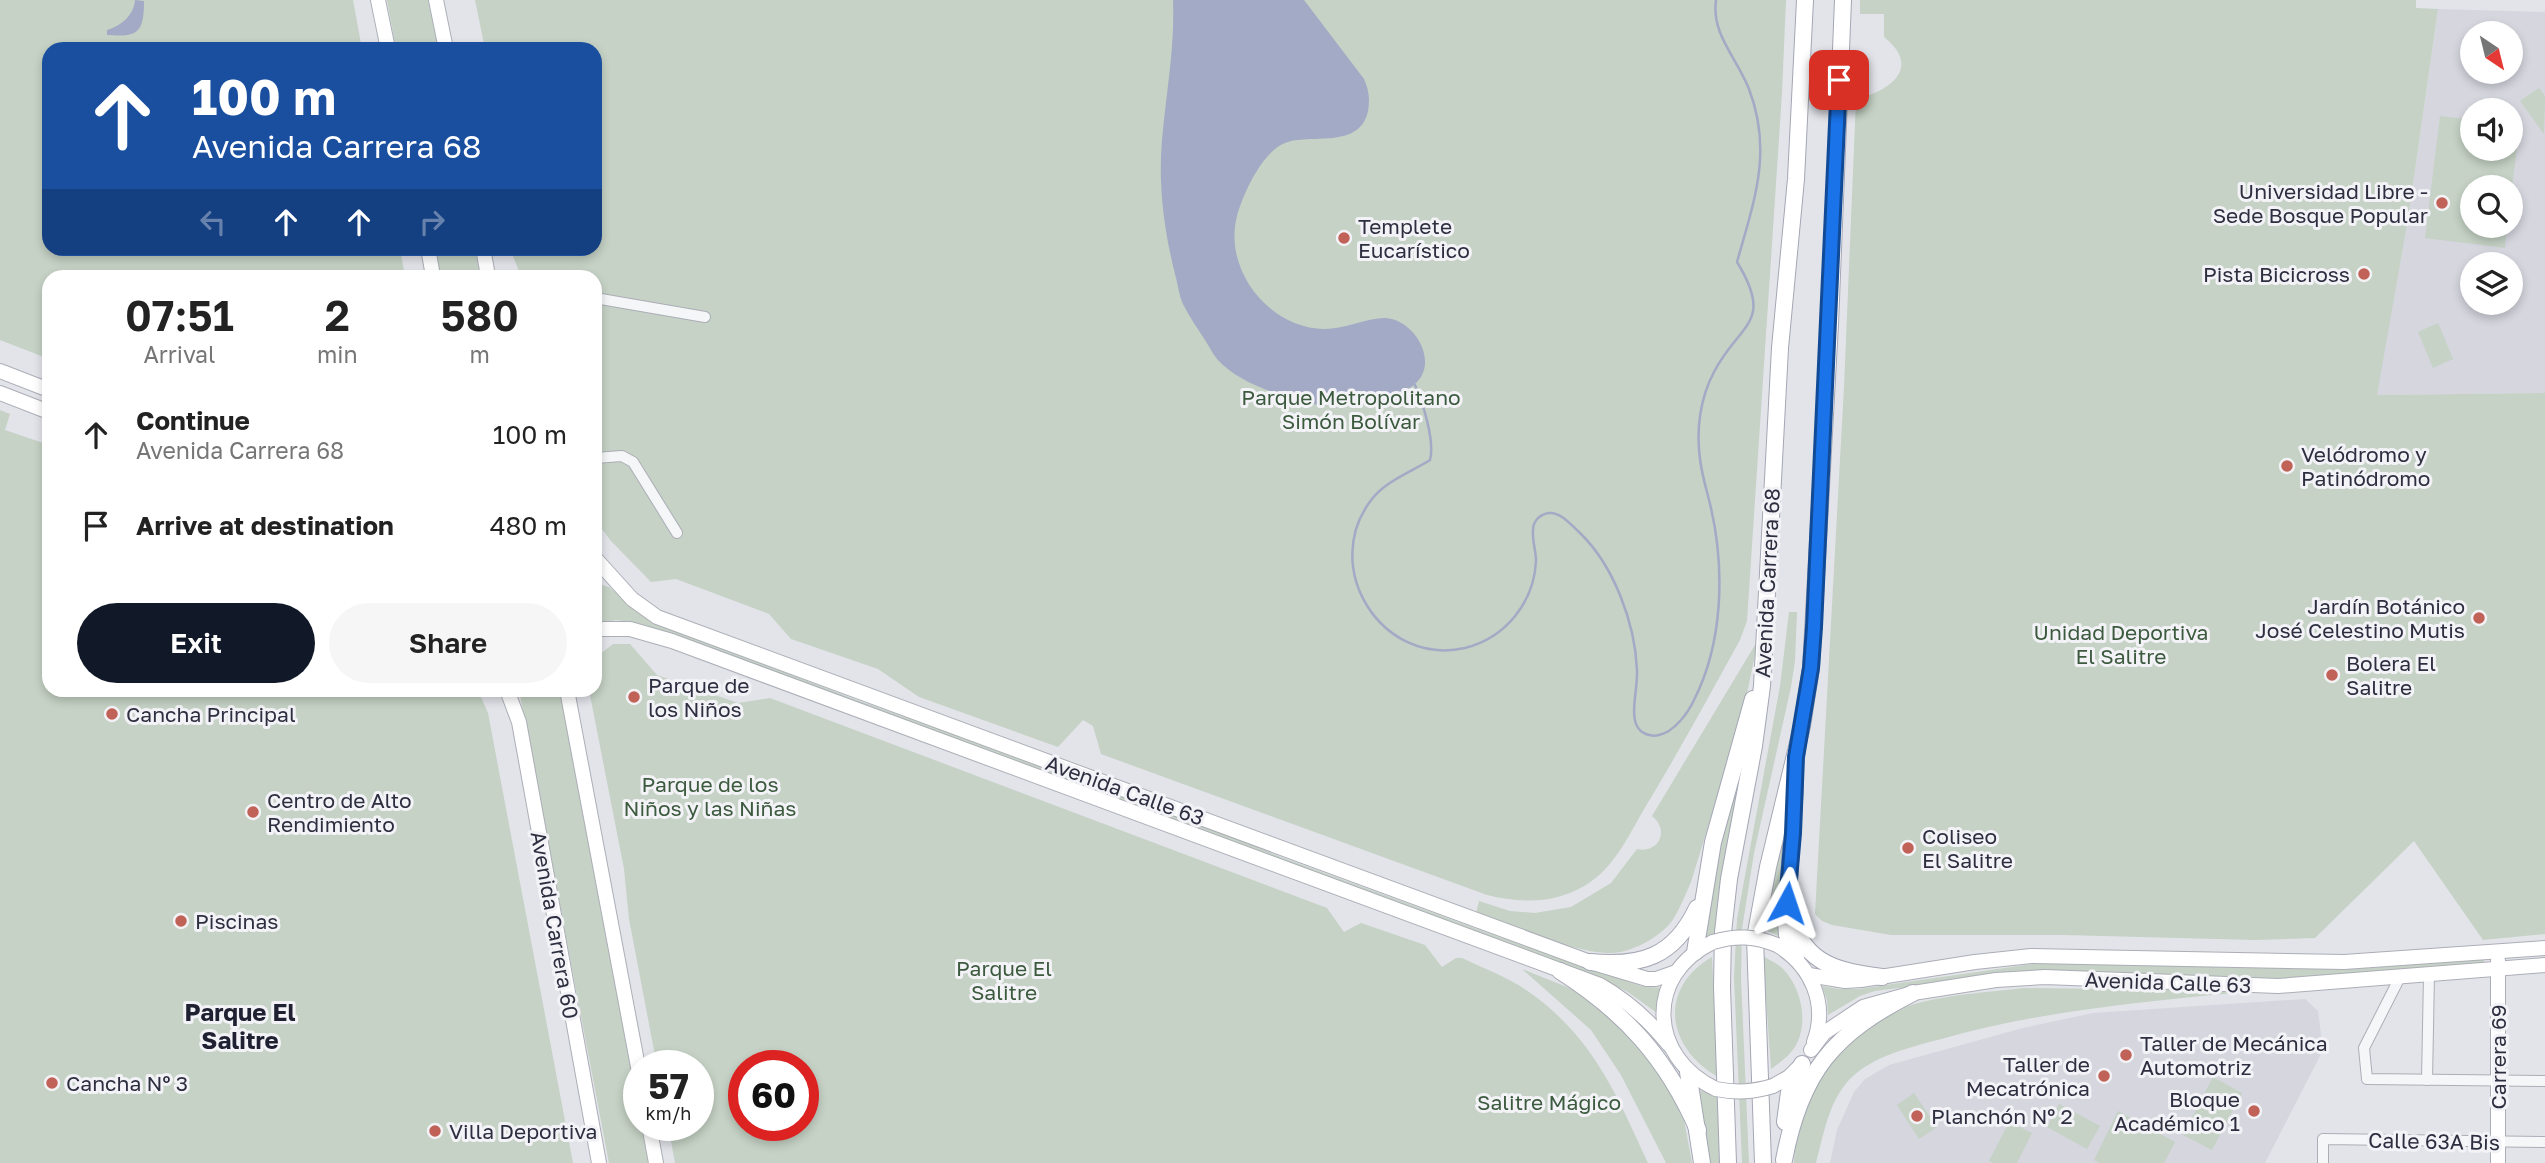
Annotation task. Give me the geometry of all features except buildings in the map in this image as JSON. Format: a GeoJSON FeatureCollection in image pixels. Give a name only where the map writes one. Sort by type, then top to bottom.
{"type":"FeatureCollection","features":[{"type":"Feature","properties":{"kind":"main road"},"geometry":{"type":"LineString","coordinates":[[378,0],[387,42]]}},
{"type":"Feature","properties":{"kind":"main road"},"geometry":{"type":"LineString","coordinates":[[436,0],[445,42]]}},
{"type":"Feature","properties":{"kind":"main road","name":"Avenida Carrera 68"},"geometry":{"type":"LineString","coordinates":[[1728,1163],[1722,988],[1724,919],[1759,715],[1780,348],[1796,179],[1805,0]]}},
{"type":"Feature","properties":{"kind":"main road"},"geometry":{"type":"LineString","coordinates":[[1763,1163],[1755,938],[1768,867],[1796,757],[1811,668],[1830,324],[1843,0]]}},
{"type":"Feature","properties":{"kind":"main road"},"geometry":{"type":"LineString","coordinates":[[0,371],[42,387]]}},
{"type":"Feature","properties":{"kind":"main road"},"geometry":{"type":"LineString","coordinates":[[0,393],[42,409]]}},
{"type":"Feature","properties":{"kind":"main road","name":"Avenida Calle 63"},"geometry":{"type":"LineString","coordinates":[[602,566],[632,599],[657,617],[1590,962],[1647,979],[1656,979],[1676,972]]}},
{"type":"Feature","properties":{"kind":"main road","name":"Avenida Calle 63"},"geometry":{"type":"LineString","coordinates":[[602,629],[623,628],[646,632],[1600,985],[1646,1019],[1669,1045]]}},
{"type":"Feature","properties":{"kind":"main road"},"geometry":{"type":"LineString","coordinates":[[1695,952],[1713,842],[1764,658]]}},
{"type":"Feature","properties":{"kind":"main road","name":"Avenida Carrera 60"},"geometry":{"type":"LineString","coordinates":[[510,697],[519,722],[599,1163]]}},
{"type":"Feature","properties":{"kind":"main road"},"geometry":{"type":"LineString","coordinates":[[569,697],[635,1050]]}},
{"type":"Feature","properties":{"kind":"main road"},"geometry":{"type":"LineString","coordinates":[[1784,1161],[1786,1105],[1794,1078],[1818,1032],[1820,1012],[1817,993],[1809,975],[1796,958],[1787,935],[1796,757]]}},
{"type":"Feature","properties":{"kind":"main road"},"geometry":{"type":"LineString","coordinates":[[1212,842],[1219,825]]}},
{"type":"Feature","properties":{"kind":"main road"},"geometry":{"type":"LineString","coordinates":[[1590,962],[1624,964],[1658,954],[1684,932],[1704,893]]}},
{"type":"Feature","properties":{"kind":"main road"},"geometry":{"type":"LineString","coordinates":[[1787,903],[1800,937],[1823,963],[1848,973],[1882,977]]}},
{"type":"Feature","properties":{"kind":"main road"},"geometry":{"type":"LineString","coordinates":[[1796,958],[1762,939],[1745,937],[1713,942],[1695,952],[1676,972],[1670,983],[1663,1020],[1669,1045],[1688,1072],[1716,1089],[1735,1093],[1773,1086],[1788,1077],[1806,1057]]}},
{"type":"Feature","properties":{"kind":"main road","name":"Avenida Calle 63"},"geometry":{"type":"LineString","coordinates":[[1809,975],[1845,981],[1975,962],[2043,956],[2344,962],[2545,948]]}},
{"type":"Feature","properties":{"kind":"main road","name":"Carrera 69"},"geometry":{"type":"LineString","coordinates":[[2498,952],[2498,1163]]}},
{"type":"Feature","properties":{"kind":"main road","name":"Avenida Calle 63"},"geometry":{"type":"LineString","coordinates":[[1806,1057],[1824,1033],[1853,1012],[1878,1001],[1913,992],[2027,978],[2278,986],[2545,965]]}},
{"type":"Feature","properties":{"kind":"main road"},"geometry":{"type":"LineString","coordinates":[[1560,971],[1605,1002],[1644,1041],[1676,1085],[1699,1130]]}},
{"type":"Feature","properties":{"kind":"main road"},"geometry":{"type":"LineString","coordinates":[[1784,1161],[1797,1105],[1823,1060],[1866,1019],[1913,992]]}},
{"type":"Feature","properties":{"kind":"main road"},"geometry":{"type":"LineString","coordinates":[[1688,1072],[1702,1163]]}},
{"type":"Feature","properties":{"kind":"main road"},"geometry":{"type":"LineString","coordinates":[[652,1141],[656,1163]]}},
{"type":"Feature","properties":{"kind":"street"},"geometry":{"type":"LineString","coordinates":[[602,299],[705,317]]}},
{"type":"Feature","properties":{"kind":"street"},"geometry":{"type":"LineString","coordinates":[[602,457],[622,456],[633,462],[677,533]]}},
{"type":"Feature","properties":{"kind":"street"},"geometry":{"type":"LineString","coordinates":[[2427,1080],[2429,975]]}},
{"type":"Feature","properties":{"kind":"street"},"geometry":{"type":"LineString","coordinates":[[2400,977],[2364,1048],[2367,1079],[2545,1081]]}},
{"type":"Feature","properties":{"kind":"street","name":"Calle 63A Bis"},"geometry":{"type":"LineString","coordinates":[[2323,1163],[2323,1139],[2545,1142]]}},
{"type":"Feature","properties":{"kind":"shaded area","name":"Universidad Libre - Sede Bosque Popular"},"geometry":{"type":"Polygon","coordinates":[[[2438,9],[2545,12],[2545,393],[2376,395],[2408,219],[2438,9]]]}},
{"type":"Feature","properties":{"kind":"shaded area"},"geometry":{"type":"Polygon","coordinates":[[[2305,999],[2318,1011],[2323,1050],[2265,1163],[1830,1163],[1837,1130],[1854,1092],[1865,1079],[1889,1065],[2023,1028],[2093,1013],[2305,999]]]}},
{"type":"Feature","properties":{"kind":"green space"},"geometry":{"type":"Polygon","coordinates":[[[0,0],[353,0],[361,42],[42,42],[42,256],[401,256],[404,270],[42,270],[42,356],[0,340],[0,0]]]}},
{"type":"Feature","properties":{"kind":"green space"},"geometry":{"type":"Polygon","coordinates":[[[387,0],[428,0],[437,42],[395,42],[387,0]]]}},
{"type":"Feature","properties":{"kind":"green space","name":"Parque Metropolitano Simón Bolívar"},"geometry":{"type":"Polygon","coordinates":[[[475,0],[1786,0],[1747,621],[1740,640],[1704,705],[1615,857],[1593,880],[1555,898],[1528,901],[1487,895],[1101,754],[1093,726],[1083,720],[1058,747],[919,697],[878,669],[791,639],[769,614],[676,579],[651,582],[602,529],[602,270],[519,270],[513,256],[602,256],[602,42],[484,42],[475,0]]]}},
{"type":"Feature","properties":{"kind":"green space","name":"Unidad Deportiva El Salitre"},"geometry":{"type":"Polygon","coordinates":[[[1860,0],[2416,0],[2416,8],[2438,9],[2408,219],[2377,395],[2545,393],[2545,934],[2483,940],[2414,841],[2315,938],[2255,940],[2064,935],[1891,935],[1832,925],[1815,914],[1844,387],[1856,99],[1890,84],[1901,68],[1901,58],[1884,37],[1884,14],[1860,14],[1860,0]]]}},
{"type":"Feature","properties":{"kind":"green space"},"geometry":{"type":"Polygon","coordinates":[[[2539,88],[2545,96],[2544,134],[2523,105],[2523,99],[2539,88]]]}},
{"type":"Feature","properties":{"kind":"green space"},"geometry":{"type":"Polygon","coordinates":[[[2440,116],[2460,118],[2460,161],[2515,161],[2514,175],[2460,175],[2460,238],[2506,238],[2505,248],[2425,238],[2440,116]]]}},
{"type":"Feature","properties":{"kind":"green space"},"geometry":{"type":"Polygon","coordinates":[[[436,256],[476,256],[479,270],[439,270],[436,256]]]}},
{"type":"Feature","properties":{"kind":"green space"},"geometry":{"type":"Polygon","coordinates":[[[2438,323],[2453,359],[2433,368],[2418,332],[2438,323]]]}},
{"type":"Feature","properties":{"kind":"green space","name":"Centro de Alto Rendimiento"},"geometry":{"type":"Polygon","coordinates":[[[0,410],[10,414],[5,430],[42,443],[42,697],[481,697],[488,713],[573,1163],[0,1163],[0,410]]]}},
{"type":"Feature","properties":{"kind":"green space"},"geometry":{"type":"Polygon","coordinates":[[[602,585],[609,587],[653,622],[854,699],[1180,815],[1281,857],[1488,933],[1641,986],[1662,988],[1657,1013],[1628,992],[1607,982],[642,624],[616,620],[602,623],[602,585]]]}},
{"type":"Feature","properties":{"kind":"green space"},"geometry":{"type":"Polygon","coordinates":[[[1789,612],[1797,612],[1795,661],[1754,853],[1742,929],[1741,977],[1749,1163],[1742,1163],[1734,977],[1737,919],[1780,686],[1789,612]]]}},
{"type":"Feature","properties":{"kind":"green space"},"geometry":{"type":"Polygon","coordinates":[[[1758,640],[1743,713],[1691,882],[1678,912],[1667,927],[1636,947],[1611,953],[1596,952],[1562,944],[1476,913],[1479,901],[1510,911],[1535,913],[1571,907],[1611,883],[1637,849],[1645,850],[1656,844],[1661,834],[1652,816],[1758,640]]]}},
{"type":"Feature","properties":{"kind":"green space","name":"Parque El Salitre"},"geometry":{"type":"Polygon","coordinates":[[[613,644],[630,644],[657,675],[738,703],[770,698],[1327,908],[1344,932],[1361,923],[1425,945],[1442,967],[1456,958],[1462,958],[1499,975],[1520,986],[1544,1004],[1583,1043],[1624,1111],[1648,1163],[675,1163],[671,1141],[714,1141],[714,1050],[654,1050],[629,919],[624,869],[590,697],[602,697],[602,653],[613,644]]]}},
{"type":"Feature","properties":{"kind":"green space"},"geometry":{"type":"Polygon","coordinates":[[[520,697],[561,697],[627,1050],[623,1050],[623,1141],[644,1141],[648,1163],[609,1163],[520,697]]]}},
{"type":"Feature","properties":{"kind":"green space"},"geometry":{"type":"Polygon","coordinates":[[[1743,761],[1722,881],[1717,932],[1704,939],[1724,821],[1743,761]]]}},
{"type":"Feature","properties":{"kind":"green space"},"geometry":{"type":"Polygon","coordinates":[[[1787,810],[1778,936],[1764,929],[1787,810]]]}},
{"type":"Feature","properties":{"kind":"green space"},"geometry":{"type":"Polygon","coordinates":[[[1763,956],[1780,966],[1788,975],[1798,993],[1802,1012],[1801,1032],[1796,1045],[1771,1069],[1763,956]]]}},
{"type":"Feature","properties":{"kind":"green space"},"geometry":{"type":"Polygon","coordinates":[[[1712,957],[1718,1077],[1688,1051],[1679,1035],[1675,1018],[1676,1001],[1683,985],[1694,970],[1712,957]]]}},
{"type":"Feature","properties":{"kind":"green space"},"geometry":{"type":"Polygon","coordinates":[[[2484,958],[2484,964],[2289,980],[2045,970],[1875,991],[1860,996],[1828,1015],[1822,986],[1858,989],[2046,962],[2324,969],[2370,968],[2484,958]]]}},
{"type":"Feature","properties":{"kind":"green space"},"geometry":{"type":"Polygon","coordinates":[[[1522,969],[1572,989],[1597,1004],[1639,1042],[1682,1109],[1692,1163],[1666,1163],[1621,1075],[1591,1030],[1522,969]]]}},
{"type":"Feature","properties":{"kind":"green space"},"geometry":{"type":"Polygon","coordinates":[[[2024,988],[2254,991],[2060,1013],[1983,1028],[1894,1053],[1869,1064],[1842,1089],[1828,1119],[1816,1163],[1794,1163],[1801,1118],[1814,1085],[1829,1063],[1864,1030],[1892,1013],[1922,1002],[2024,988]]]}},
{"type":"Feature","properties":{"kind":"green space"},"geometry":{"type":"Polygon","coordinates":[[[2213,1077],[2242,1093],[2212,1150],[2183,1135],[2213,1077]]]}},
{"type":"Feature","properties":{"kind":"green space"},"geometry":{"type":"Polygon","coordinates":[[[1699,1090],[1719,1098],[1723,1163],[1710,1163],[1699,1090]]]}},
{"type":"Feature","properties":{"kind":"green space","name":"Planchón Nº 2"},"geometry":{"type":"Polygon","coordinates":[[[1914,1093],[1937,1127],[1919,1139],[1897,1105],[1914,1093]]]}},
{"type":"Feature","properties":{"kind":"green space"},"geometry":{"type":"Polygon","coordinates":[[[2059,1104],[2100,1126],[2087,1149],[2047,1127],[2059,1104]]]}},
{"type":"Feature","properties":{"kind":"green space"},"geometry":{"type":"Polygon","coordinates":[[[2118,1111],[2175,1142],[2164,1163],[2100,1163],[2094,1160],[2118,1111]]]}},
{"type":"Feature","properties":{"kind":"green space"},"geometry":{"type":"Polygon","coordinates":[[[2009,1122],[2032,1133],[2017,1163],[1993,1163],[1989,1161],[2009,1122]]]}},
{"type":"Feature","properties":{"kind":"water"},"geometry":{"type":"Polygon","coordinates":[[[135,0],[144,1],[142,21],[137,31],[125,35],[107,35],[107,30],[122,23],[129,15],[135,0]]]}},
{"type":"Feature","properties":{"kind":"water"},"geometry":{"type":"Polygon","coordinates":[[[1173,0],[1304,0],[1364,79],[1369,95],[1368,111],[1363,123],[1355,131],[1345,136],[1285,143],[1261,164],[1237,216],[1234,236],[1237,256],[1244,275],[1255,292],[1285,319],[1324,329],[1385,318],[1396,320],[1405,326],[1414,334],[1424,354],[1422,375],[1412,386],[1351,403],[1318,405],[1296,400],[1254,384],[1225,367],[1215,357],[1191,319],[1179,290],[1161,191],[1161,157],[1173,0]]]}},
{"type":"Feature","properties":{"kind":"waterway"},"geometry":{"type":"LineString","coordinates":[[1415,385],[1430,433],[1430,460],[1391,482],[1378,493],[1357,525],[1352,553],[1356,581],[1367,606],[1385,627],[1408,642],[1435,650],[1465,648],[1479,643],[1505,627],[1523,604],[1534,576],[1534,524],[1543,515],[1558,515],[1592,546],[1621,596],[1635,652],[1637,677],[1634,714],[1637,726],[1644,733],[1653,736],[1670,730],[1688,711],[1704,678],[1711,655],[1719,606],[1715,532],[1699,448],[1702,403],[1714,372],[1749,322],[1753,311],[1753,298],[1737,262],[1755,197],[1760,134],[1749,89],[1717,24],[1716,0]]}},
{"type":"Feature","properties":{"kind":"place","name":"Universidad Libre - Sede Bosque Popular"},"geometry":{"type":"Point","coordinates":[2442,203]}},
{"type":"Feature","properties":{"kind":"place","name":"Templete Eucarístico"},"geometry":{"type":"Point","coordinates":[1344,238]}},
{"type":"Feature","properties":{"kind":"place","name":"Pista Bicicross"},"geometry":{"type":"Point","coordinates":[2364,274]}},
{"type":"Feature","properties":{"kind":"place","name":"Velódromo y Patinódromo"},"geometry":{"type":"Point","coordinates":[2287,466]}},
{"type":"Feature","properties":{"kind":"place","name":"Jardín Botánico José Celestino Mutis"},"geometry":{"type":"Point","coordinates":[2479,618]}},
{"type":"Feature","properties":{"kind":"place","name":"Bolera El Salitre"},"geometry":{"type":"Point","coordinates":[2332,675]}},
{"type":"Feature","properties":{"kind":"place","name":"Parque de los Niños"},"geometry":{"type":"Point","coordinates":[634,697]}},
{"type":"Feature","properties":{"kind":"place","name":"Cancha Principal"},"geometry":{"type":"Point","coordinates":[112,714]}},
{"type":"Feature","properties":{"kind":"place","name":"Centro de Alto Rendimiento"},"geometry":{"type":"Point","coordinates":[253,812]}},
{"type":"Feature","properties":{"kind":"place","name":"Coliseo El Salitre"},"geometry":{"type":"Point","coordinates":[1908,848]}},
{"type":"Feature","properties":{"kind":"place","name":"Piscinas"},"geometry":{"type":"Point","coordinates":[181,921]}},
{"type":"Feature","properties":{"kind":"place","name":"Taller de Mecánica Automotriz"},"geometry":{"type":"Point","coordinates":[2126,1055]}},
{"type":"Feature","properties":{"kind":"place","name":"Taller de Mecatrónica"},"geometry":{"type":"Point","coordinates":[2104,1076]}},
{"type":"Feature","properties":{"kind":"place","name":"Cancha Nº 3"},"geometry":{"type":"Point","coordinates":[52,1083]}},
{"type":"Feature","properties":{"kind":"place","name":"Bloque Académico 1"},"geometry":{"type":"Point","coordinates":[2254,1111]}},
{"type":"Feature","properties":{"kind":"place","name":"Planchón Nº 2"},"geometry":{"type":"Point","coordinates":[1917,1116]}},
{"type":"Feature","properties":{"kind":"place","name":"Villa Deportiva"},"geometry":{"type":"Point","coordinates":[435,1131]}},
{"type":"Feature","properties":{"kind":"district","name":"Parque El Salitre"},"geometry":{"type":"Point","coordinates":[240,1025]}},
{"type":"Feature","properties":{"kind":"route"},"geometry":{"type":"LineString","coordinates":[[1787,903],[1796,757],[1811,668],[1814,627],[1830,324],[1839,80]]}},
{"type":"Feature","properties":{"kind":"park label","name":"Parque de los Niños y las Niñas"},"geometry":{"type":"Point","coordinates":[710,796]}},
{"type":"Feature","properties":{"kind":"park label","name":"Salitre Mágico"},"geometry":{"type":"Point","coordinates":[1549,1102]}}]}
